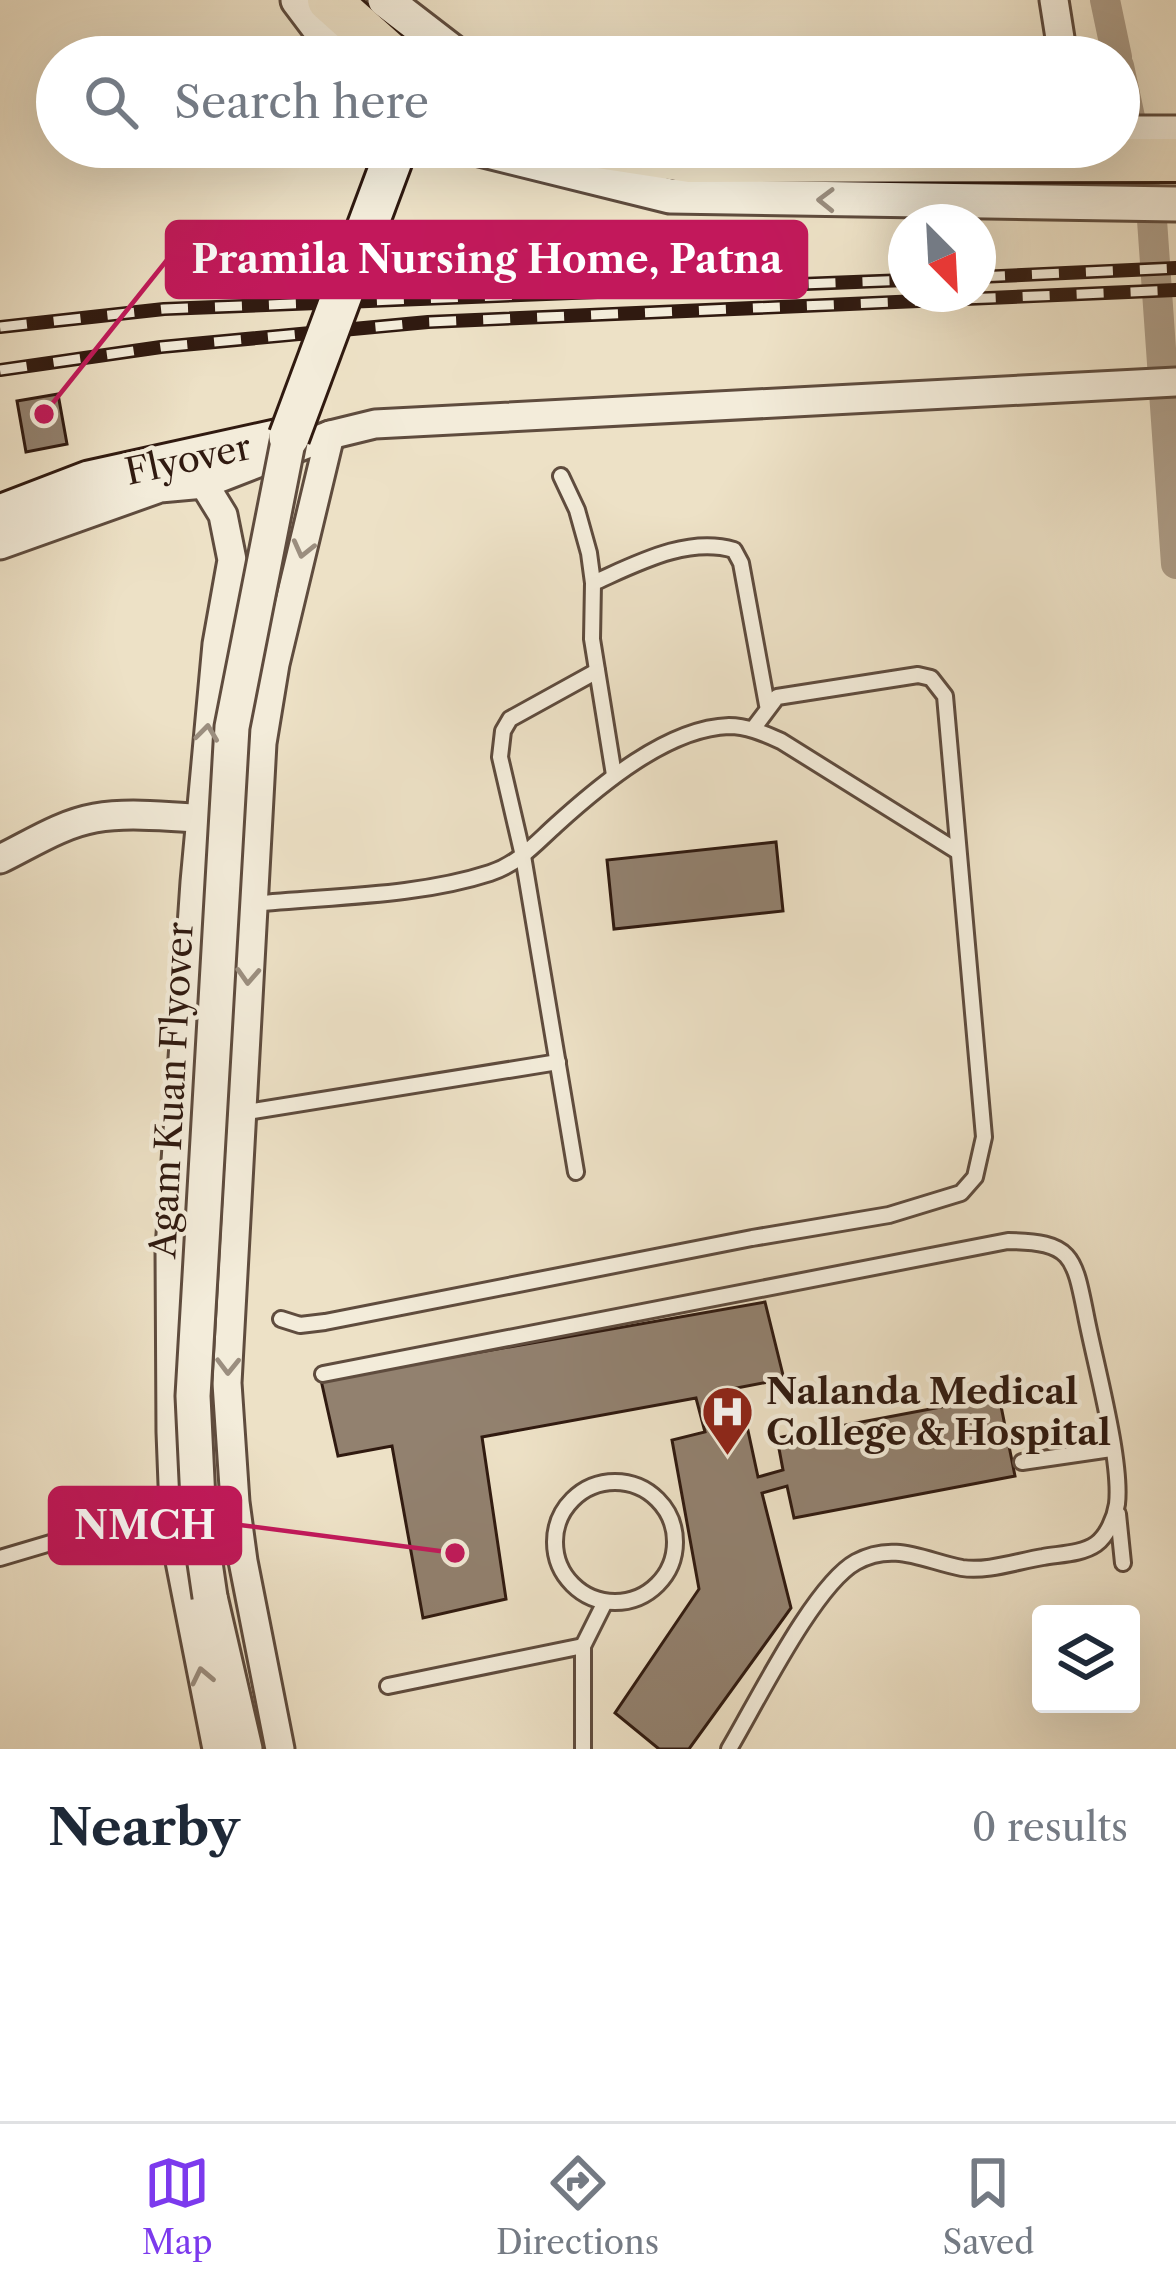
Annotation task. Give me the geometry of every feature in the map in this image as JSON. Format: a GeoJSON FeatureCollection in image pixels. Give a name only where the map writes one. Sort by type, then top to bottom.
{"type":"FeatureCollection","features":[{"type":"Feature","properties":{"kind":"main road"},"geometry":{"type":"LineString","coordinates":[[328,0],[369,36]]}},
{"type":"Feature","properties":{"kind":"main road"},"geometry":{"type":"LineString","coordinates":[[1140,160],[1176,160]]}},
{"type":"Feature","properties":{"kind":"main road","name":"Flyover"},"geometry":{"type":"LineString","coordinates":[[0,515],[89,481],[289,437],[389,168]]}},
{"type":"Feature","properties":{"kind":"street"},"geometry":{"type":"LineString","coordinates":[[298,0],[325,36]]}},
{"type":"Feature","properties":{"kind":"street"},"geometry":{"type":"LineString","coordinates":[[385,0],[432,36]]}},
{"type":"Feature","properties":{"kind":"street"},"geometry":{"type":"LineString","coordinates":[[1054,0],[1060,36]]}},
{"type":"Feature","properties":{"kind":"street"},"geometry":{"type":"LineString","coordinates":[[1140,133],[1176,133]]}},
{"type":"Feature","properties":{"kind":"street"},"geometry":{"type":"LineString","coordinates":[[557,168],[670,196],[1176,204]]}},
{"type":"Feature","properties":{"kind":"street"},"geometry":{"type":"LineString","coordinates":[[0,545],[160,488],[204,484],[330,435],[375,424],[1176,382]]}},
{"type":"Feature","properties":{"kind":"street"},"geometry":{"type":"LineString","coordinates":[[280,1749],[243,1561],[230,1441],[229,1337],[268,701],[330,435]]}},
{"type":"Feature","properties":{"kind":"street","name":"Agam Kuan Flyover"},"geometry":{"type":"LineString","coordinates":[[245,1749],[210,1598],[199,1522],[193,1396],[232,727],[289,437]]}},
{"type":"Feature","properties":{"kind":"street"},"geometry":{"type":"LineString","coordinates":[[204,484],[224,515],[232,560],[217,644],[200,818],[170,1249],[172,1507],[217,1749]]}},
{"type":"Feature","properties":{"kind":"street"},"geometry":{"type":"LineString","coordinates":[[0,859],[93,818],[200,818]]}},
{"type":"Feature","properties":{"kind":"lane"},"geometry":{"type":"LineString","coordinates":[[561,476],[577,510],[593,583],[592,639],[614,775]]}},
{"type":"Feature","properties":{"kind":"lane"},"geometry":{"type":"LineString","coordinates":[[593,583],[647,559],[687,549],[717,545],[734,550],[741,563],[767,705]]}},
{"type":"Feature","properties":{"kind":"lane"},"geometry":{"type":"LineString","coordinates":[[577,1172],[523,856],[500,757],[503,731],[510,719],[597,671]]}},
{"type":"Feature","properties":{"kind":"lane"},"geometry":{"type":"LineString","coordinates":[[281,1319],[300,1325],[325,1322],[889,1215],[961,1193],[975,1177],[984,1138],[945,696],[931,678],[918,675],[790,694],[767,705],[753,729]]}},
{"type":"Feature","properties":{"kind":"lane"},"geometry":{"type":"LineString","coordinates":[[252,904],[488,874],[523,856],[625,765],[699,732],[728,726],[753,729],[805,755],[957,850]]}},
{"type":"Feature","properties":{"kind":"lane"},"geometry":{"type":"LineString","coordinates":[[241,1113],[558,1062]]}},
{"type":"Feature","properties":{"kind":"lane"},"geometry":{"type":"LineString","coordinates":[[323,1374],[1008,1241],[1049,1241],[1068,1256],[1081,1288],[1111,1449],[1123,1563]]}},
{"type":"Feature","properties":{"kind":"lane"},"geometry":{"type":"LineString","coordinates":[[1022,1462],[1111,1449]]}},
{"type":"Feature","properties":{"kind":"lane"},"geometry":{"type":"LineString","coordinates":[[619,1482],[638,1486],[667,1511],[675,1548],[659,1583],[626,1601],[605,1602],[570,1582],[555,1545],[567,1506],[582,1492],[619,1482]]}},
{"type":"Feature","properties":{"kind":"lane"},"geometry":{"type":"LineString","coordinates":[[729,1749],[813,1610],[834,1581],[856,1562],[889,1551],[982,1568],[1076,1552],[1096,1544],[1111,1524],[1117,1503]]}},
{"type":"Feature","properties":{"kind":"lane"},"geometry":{"type":"LineString","coordinates":[[0,1558],[172,1507]]}},
{"type":"Feature","properties":{"kind":"lane"},"geometry":{"type":"LineString","coordinates":[[583,1749],[583,1646],[605,1602]]}},
{"type":"Feature","properties":{"kind":"lane"},"geometry":{"type":"LineString","coordinates":[[388,1686],[583,1646]]}},
{"type":"Feature","properties":{"kind":"building"},"geometry":{"type":"Polygon","coordinates":[[[58,394],[67,444],[26,452],[17,401],[58,394]]]}},
{"type":"Feature","properties":{"kind":"building"},"geometry":{"type":"Polygon","coordinates":[[[776,842],[783,911],[614,929],[607,860],[776,842]]]}},
{"type":"Feature","properties":{"kind":"building"},"geometry":{"type":"Polygon","coordinates":[[[765,1302],[784,1379],[716,1392],[723,1431],[747,1426],[758,1477],[783,1470],[777,1438],[999,1396],[1015,1476],[794,1518],[787,1486],[762,1493],[791,1608],[689,1749],[659,1749],[615,1713],[699,1589],[672,1440],[705,1432],[696,1398],[482,1437],[506,1599],[423,1618],[392,1446],[338,1456],[321,1380],[765,1302]]]}},
{"type":"Feature","properties":{"kind":"waterway"},"geometry":{"type":"LineString","coordinates":[[1105,0],[1113,36]]}},
{"type":"Feature","properties":{"kind":"waterway"},"geometry":{"type":"LineString","coordinates":[[1140,164],[1152,220],[1176,564]]}},
{"type":"Feature","properties":{"kind":"railway"},"geometry":{"type":"LineString","coordinates":[[996,276],[1176,268]]}},
{"type":"Feature","properties":{"kind":"railway"},"geometry":{"type":"LineString","coordinates":[[0,327],[164,309],[888,281]]}},
{"type":"Feature","properties":{"kind":"railway"},"geometry":{"type":"LineString","coordinates":[[0,370],[161,347],[428,322],[1176,290]]}},
{"type":"Feature","properties":{"kind":"place","name":"Pramila Nursing Home, Patna"},"geometry":{"type":"Point","coordinates":[44,414]}},
{"type":"Feature","properties":{"kind":"place","name":"Nalanda Medical College & Hospital"},"geometry":{"type":"Point","coordinates":[727,1458]}},
{"type":"Feature","properties":{"kind":"place","name":"NMCH"},"geometry":{"type":"Point","coordinates":[455,1553]}}]}
